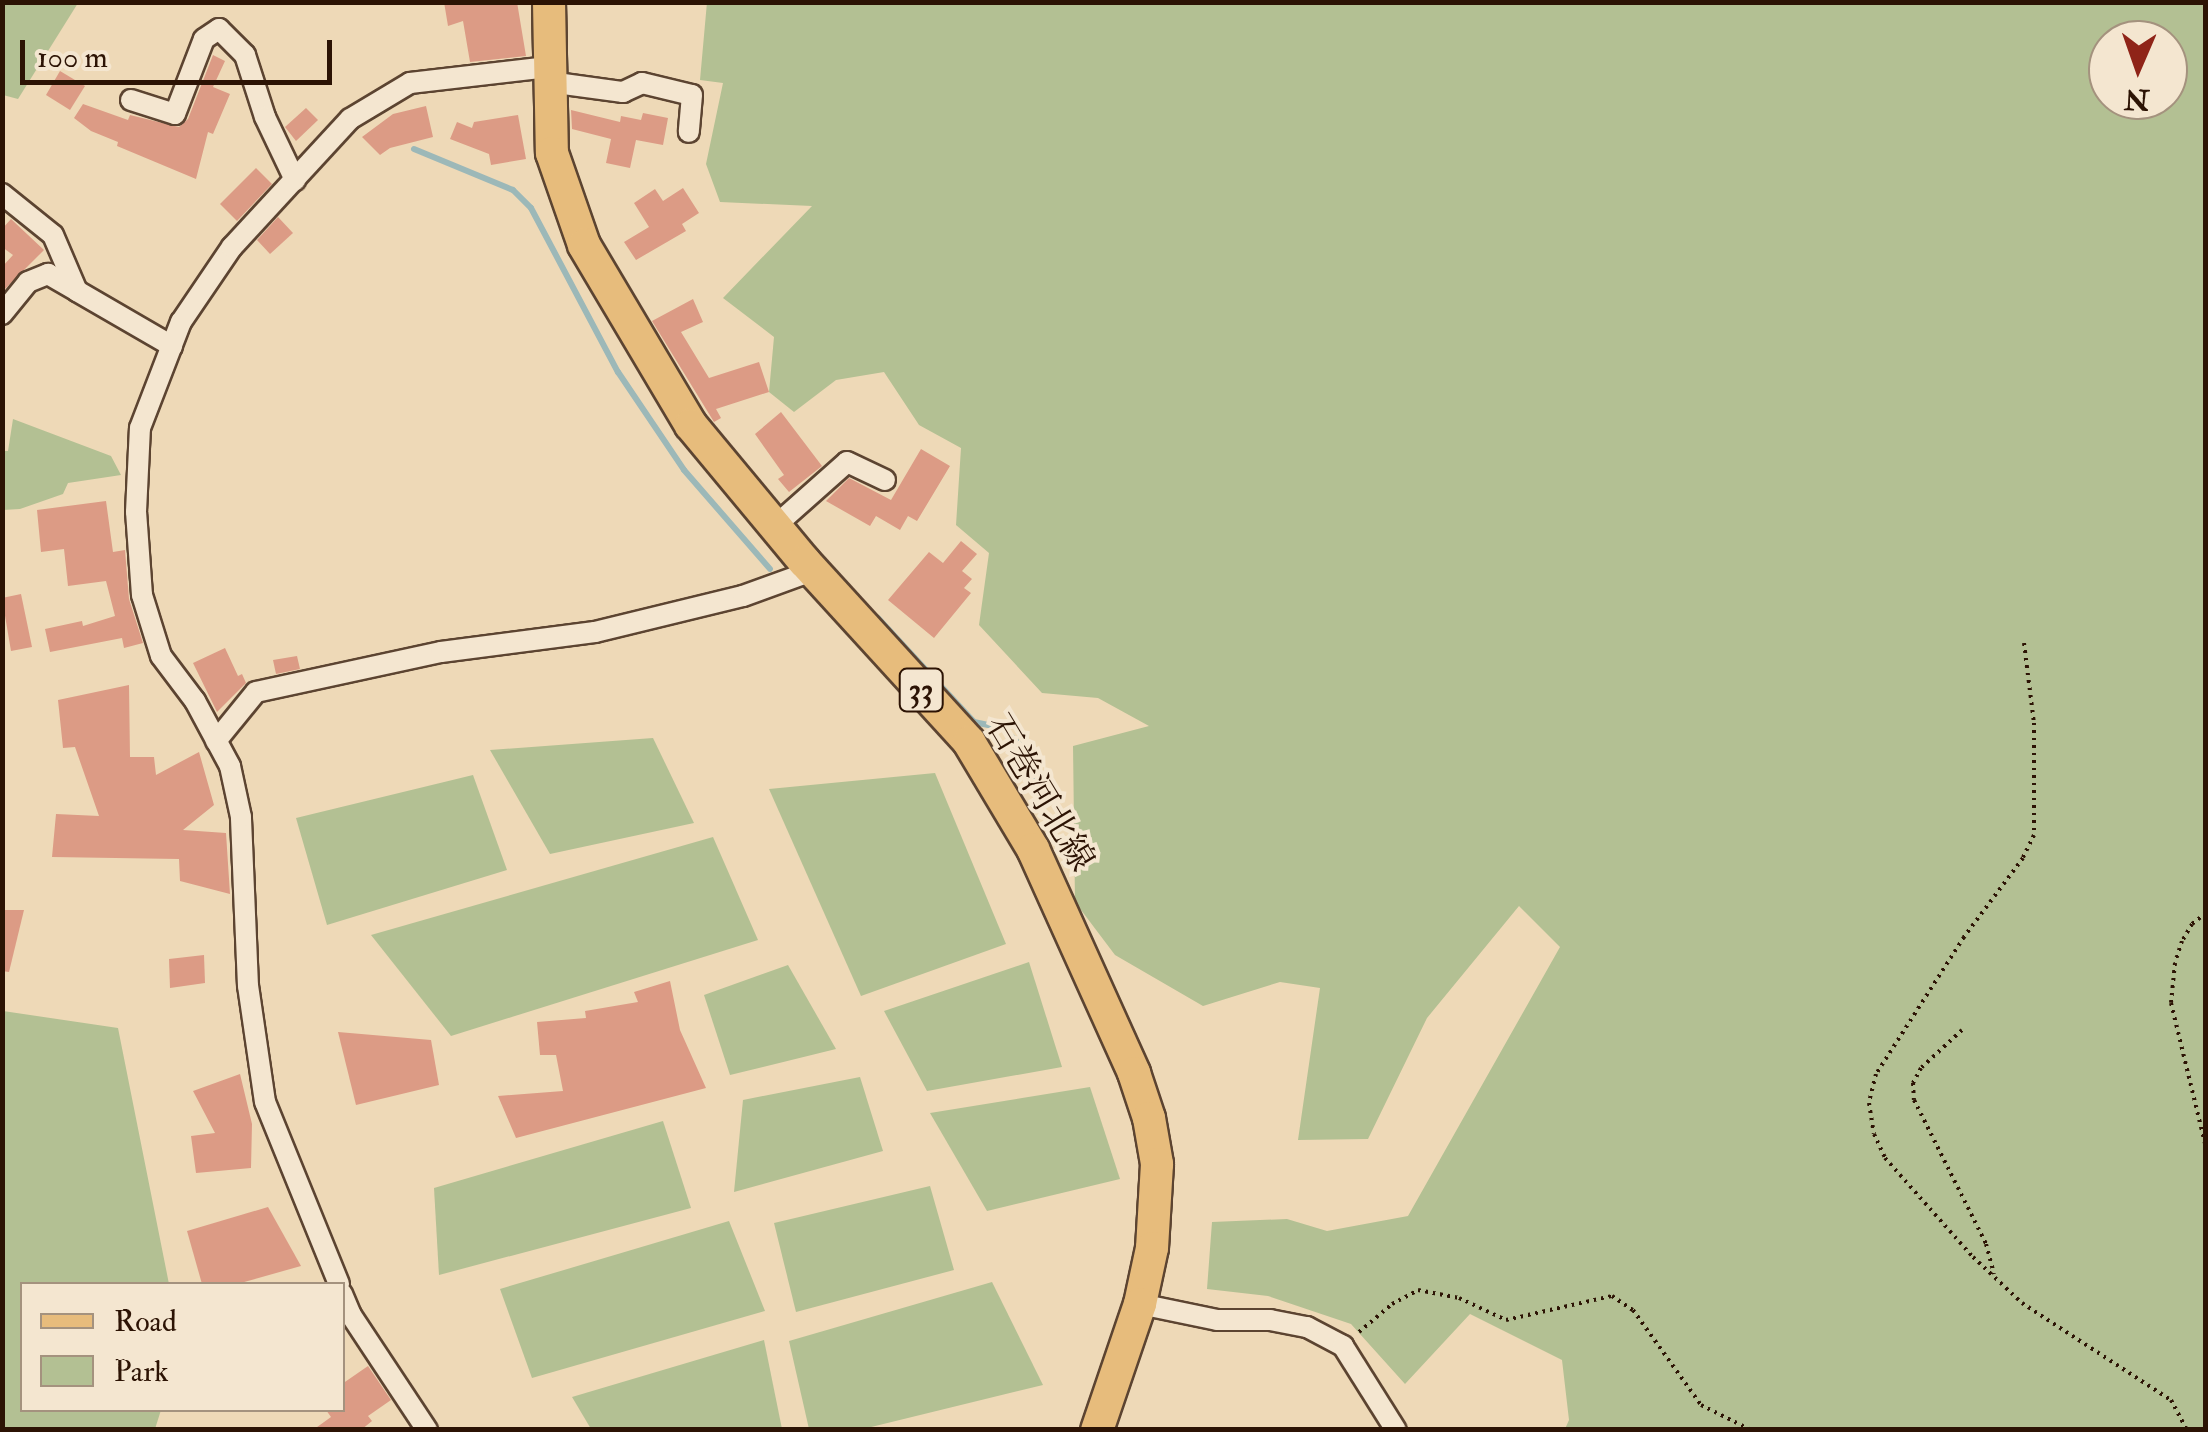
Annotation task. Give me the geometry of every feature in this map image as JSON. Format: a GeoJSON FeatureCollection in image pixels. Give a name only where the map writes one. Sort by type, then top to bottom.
{"type":"FeatureCollection","features":[{"type":"Feature","properties":{"kind":"main road","name":"石巻河北線"},"geometry":{"type":"LineString","coordinates":[[549,2],[552,154],[584,245],[690,425],[812,570],[969,742],[1033,849],[1104,999],[1150,1118],[1157,1164],[1152,1248],[1140,1304],[1098,1430]]}},
{"type":"Feature","properties":{"kind":"street"},"geometry":{"type":"LineString","coordinates":[[131,100],[175,114],[204,39],[219,29],[245,54],[264,117],[295,180]]}},
{"type":"Feature","properties":{"kind":"street"},"geometry":{"type":"LineString","coordinates":[[338,1282],[265,1102],[248,986],[242,817],[230,766],[196,701],[160,656],[142,595],[136,512],[140,428],[181,322],[232,248],[350,119],[410,83],[549,74],[623,92],[642,83],[692,95],[689,132]]}},
{"type":"Feature","properties":{"kind":"street"},"geometry":{"type":"LineString","coordinates":[[2,194],[54,235],[77,292]]}},
{"type":"Feature","properties":{"kind":"street"},"geometry":{"type":"LineString","coordinates":[[2,314],[28,282],[48,274],[172,346]]}},
{"type":"Feature","properties":{"kind":"street"},"geometry":{"type":"LineString","coordinates":[[775,526],[847,462],[884,480]]}},
{"type":"Feature","properties":{"kind":"street"},"geometry":{"type":"LineString","coordinates":[[216,741],[256,692],[441,652],[596,632],[744,596],[812,570]]}},
{"type":"Feature","properties":{"kind":"street"},"geometry":{"type":"LineString","coordinates":[[345,1301],[428,1430]]}},
{"type":"Feature","properties":{"kind":"street"},"geometry":{"type":"LineString","coordinates":[[1140,1304],[1216,1320],[1270,1320],[1306,1327],[1343,1346],[1396,1430]]}},
{"type":"Feature","properties":{"kind":"path"},"geometry":{"type":"LineString","coordinates":[[2024,643],[2034,723],[2034,835],[2023,858],[1964,936],[1876,1074],[1869,1103],[1885,1158],[1996,1279],[2074,1342],[2171,1400],[2187,1430]]}},
{"type":"Feature","properties":{"kind":"path"},"geometry":{"type":"LineString","coordinates":[[2206,913],[2192,924],[2182,942],[2174,963],[2171,1003],[2206,1148]]}},
{"type":"Feature","properties":{"kind":"path"},"geometry":{"type":"LineString","coordinates":[[1962,1030],[1921,1068],[1914,1083],[1914,1100],[1986,1244],[1996,1279]]}},
{"type":"Feature","properties":{"kind":"path"},"geometry":{"type":"LineString","coordinates":[[1343,1346],[1392,1304],[1418,1290],[1459,1298],[1506,1320],[1612,1296],[1633,1310],[1701,1405],[1752,1430]]}},
{"type":"Feature","properties":{"kind":"green space"},"geometry":{"type":"Polygon","coordinates":[[[3,2],[78,3],[18,99],[3,95],[3,2]]]}},
{"type":"Feature","properties":{"kind":"green space"},"geometry":{"type":"Polygon","coordinates":[[[707,2],[2205,3],[2205,1429],[1565,1429],[1569,1420],[1562,1360],[1470,1314],[1405,1384],[1351,1324],[1268,1296],[1207,1289],[1212,1222],[1287,1219],[1327,1231],[1408,1216],[1560,947],[1519,906],[1427,1018],[1368,1139],[1298,1140],[1320,988],[1280,982],[1203,1006],[1115,955],[1075,902],[1073,746],[1149,726],[1098,698],[1042,693],[979,625],[989,553],[956,525],[961,448],[919,425],[884,372],[836,380],[794,412],[769,392],[774,337],[723,298],[812,206],[720,202],[706,164],[723,83],[700,80],[707,2]]]}},
{"type":"Feature","properties":{"kind":"green space"},"geometry":{"type":"Polygon","coordinates":[[[13,419],[111,456],[121,475],[68,483],[63,494],[20,509],[3,510],[3,451],[8,451],[13,419]]]}},
{"type":"Feature","properties":{"kind":"green space"},"geometry":{"type":"Polygon","coordinates":[[[653,738],[694,823],[550,854],[490,750],[653,738]]]}},
{"type":"Feature","properties":{"kind":"green space"},"geometry":{"type":"Polygon","coordinates":[[[935,773],[1006,944],[861,996],[769,789],[935,773]]]}},
{"type":"Feature","properties":{"kind":"green space"},"geometry":{"type":"Polygon","coordinates":[[[473,775],[507,870],[327,925],[296,818],[473,775]]]}},
{"type":"Feature","properties":{"kind":"green space"},"geometry":{"type":"Polygon","coordinates":[[[713,837],[758,940],[451,1036],[371,935],[713,837]]]}},
{"type":"Feature","properties":{"kind":"green space"},"geometry":{"type":"Polygon","coordinates":[[[1029,962],[1062,1067],[927,1091],[884,1011],[1029,962]]]}},
{"type":"Feature","properties":{"kind":"green space"},"geometry":{"type":"Polygon","coordinates":[[[788,965],[836,1049],[730,1075],[704,995],[788,965]]]}},
{"type":"Feature","properties":{"kind":"green space"},"geometry":{"type":"Polygon","coordinates":[[[3,1011],[118,1028],[169,1282],[20,1282],[20,1412],[160,1412],[155,1429],[3,1429],[3,1011]]]}},
{"type":"Feature","properties":{"kind":"green space"},"geometry":{"type":"Polygon","coordinates":[[[860,1077],[883,1151],[734,1192],[743,1100],[860,1077]]]}},
{"type":"Feature","properties":{"kind":"green space"},"geometry":{"type":"Polygon","coordinates":[[[1090,1087],[1120,1179],[987,1211],[930,1113],[1090,1087]]]}},
{"type":"Feature","properties":{"kind":"green space"},"geometry":{"type":"Polygon","coordinates":[[[663,1121],[691,1208],[439,1275],[434,1188],[663,1121]]]}},
{"type":"Feature","properties":{"kind":"green space"},"geometry":{"type":"Polygon","coordinates":[[[930,1186],[954,1270],[796,1312],[774,1223],[930,1186]]]}},
{"type":"Feature","properties":{"kind":"green space"},"geometry":{"type":"Polygon","coordinates":[[[729,1221],[765,1311],[532,1378],[500,1289],[729,1221]]]}},
{"type":"Feature","properties":{"kind":"green space"},"geometry":{"type":"Polygon","coordinates":[[[992,1282],[1043,1385],[863,1429],[809,1429],[789,1341],[992,1282]]]}},
{"type":"Feature","properties":{"kind":"green space"},"geometry":{"type":"Polygon","coordinates":[[[764,1340],[782,1429],[591,1429],[572,1397],[764,1340]]]}},
{"type":"Feature","properties":{"kind":"building"},"geometry":{"type":"Polygon","coordinates":[[[444,2],[517,2],[526,56],[470,62],[463,21],[448,26],[444,2]]]}},
{"type":"Feature","properties":{"kind":"building"},"geometry":{"type":"Polygon","coordinates":[[[213,55],[225,61],[213,87],[230,94],[213,134],[208,132],[196,179],[117,146],[118,142],[91,131],[74,118],[83,104],[128,120],[130,115],[179,127],[188,119],[213,55]]]}},
{"type":"Feature","properties":{"kind":"building"},"geometry":{"type":"Polygon","coordinates":[[[60,71],[85,86],[70,110],[46,95],[60,71]]]}},
{"type":"Feature","properties":{"kind":"building"},"geometry":{"type":"Polygon","coordinates":[[[426,106],[433,137],[390,148],[380,155],[362,137],[393,114],[426,106]]]}},
{"type":"Feature","properties":{"kind":"building"},"geometry":{"type":"Polygon","coordinates":[[[306,108],[318,120],[296,141],[285,127],[306,108]]]}},
{"type":"Feature","properties":{"kind":"building"},"geometry":{"type":"Polygon","coordinates":[[[571,110],[620,122],[621,116],[641,120],[643,113],[668,118],[663,145],[636,140],[630,168],[606,163],[611,139],[572,129],[571,110]]]}},
{"type":"Feature","properties":{"kind":"building"},"geometry":{"type":"Polygon","coordinates":[[[518,115],[526,159],[491,165],[489,154],[450,139],[457,122],[472,128],[474,122],[518,115]]]}},
{"type":"Feature","properties":{"kind":"building"},"geometry":{"type":"Polygon","coordinates":[[[256,168],[272,184],[237,221],[220,204],[256,168]]]}},
{"type":"Feature","properties":{"kind":"building"},"geometry":{"type":"Polygon","coordinates":[[[683,188],[699,213],[682,224],[686,231],[636,260],[624,242],[649,227],[634,203],[655,189],[663,201],[683,188]]]}},
{"type":"Feature","properties":{"kind":"building"},"geometry":{"type":"Polygon","coordinates":[[[278,217],[293,233],[270,254],[257,240],[278,217]]]}},
{"type":"Feature","properties":{"kind":"building"},"geometry":{"type":"Polygon","coordinates":[[[11,219],[44,250],[2,292],[2,267],[13,255],[2,247],[2,229],[11,219]]]}},
{"type":"Feature","properties":{"kind":"building"},"geometry":{"type":"Polygon","coordinates":[[[693,299],[703,322],[681,332],[709,378],[759,362],[769,392],[716,409],[721,418],[714,422],[652,321],[693,299]]]}},
{"type":"Feature","properties":{"kind":"building"},"geometry":{"type":"Polygon","coordinates":[[[781,412],[822,466],[789,492],[778,479],[784,475],[755,434],[781,412]]]}},
{"type":"Feature","properties":{"kind":"building"},"geometry":{"type":"Polygon","coordinates":[[[921,449],[950,466],[917,521],[908,516],[900,530],[876,516],[870,526],[826,501],[849,478],[891,500],[921,449]]]}},
{"type":"Feature","properties":{"kind":"building"},"geometry":{"type":"Polygon","coordinates":[[[106,501],[113,552],[125,550],[129,599],[143,643],[124,648],[122,638],[50,652],[45,629],[82,621],[83,626],[115,616],[106,581],[68,586],[64,549],[41,552],[37,510],[106,501]]]}},
{"type":"Feature","properties":{"kind":"building"},"geometry":{"type":"Polygon","coordinates":[[[961,541],[977,554],[962,571],[972,579],[964,588],[971,593],[934,638],[888,600],[929,552],[943,563],[961,541]]]}},
{"type":"Feature","properties":{"kind":"building"},"geometry":{"type":"Polygon","coordinates":[[[21,594],[32,647],[11,651],[2,598],[21,594]]]}},
{"type":"Feature","properties":{"kind":"building"},"geometry":{"type":"Polygon","coordinates":[[[225,648],[238,676],[242,674],[246,683],[217,712],[193,663],[225,648]]]}},
{"type":"Feature","properties":{"kind":"building"},"geometry":{"type":"Polygon","coordinates":[[[297,656],[300,669],[276,674],[273,660],[297,656]]]}},
{"type":"Feature","properties":{"kind":"building"},"geometry":{"type":"Polygon","coordinates":[[[129,685],[130,757],[154,757],[156,775],[199,752],[214,805],[183,830],[226,833],[230,894],[180,881],[179,859],[52,857],[56,814],[99,816],[75,747],[63,748],[58,700],[129,685]]]}},
{"type":"Feature","properties":{"kind":"building"},"geometry":{"type":"Polygon","coordinates":[[[2,910],[24,910],[9,972],[2,971],[2,910]]]}},
{"type":"Feature","properties":{"kind":"building"},"geometry":{"type":"Polygon","coordinates":[[[204,955],[205,983],[170,988],[169,959],[204,955]]]}},
{"type":"Feature","properties":{"kind":"building"},"geometry":{"type":"Polygon","coordinates":[[[670,981],[680,1030],[706,1088],[516,1138],[498,1096],[563,1091],[556,1055],[540,1055],[537,1022],[586,1018],[585,1011],[638,1002],[634,992],[670,981]]]}},
{"type":"Feature","properties":{"kind":"building"},"geometry":{"type":"Polygon","coordinates":[[[338,1032],[431,1040],[439,1085],[356,1105],[338,1032]]]}},
{"type":"Feature","properties":{"kind":"building"},"geometry":{"type":"Polygon","coordinates":[[[240,1074],[252,1124],[251,1168],[196,1173],[191,1136],[215,1133],[193,1091],[240,1074]]]}},
{"type":"Feature","properties":{"kind":"building"},"geometry":{"type":"Polygon","coordinates":[[[268,1207],[301,1266],[244,1282],[201,1282],[187,1231],[268,1207]]]}},
{"type":"Feature","properties":{"kind":"building"},"geometry":{"type":"Polygon","coordinates":[[[368,1366],[391,1400],[368,1416],[372,1421],[361,1430],[313,1430],[331,1417],[327,1412],[345,1412],[345,1382],[368,1366]]]}},
{"type":"Feature","properties":{"kind":"waterway"},"geometry":{"type":"LineString","coordinates":[[414,149],[513,190],[531,208],[618,372],[684,470],[770,569]]}},
{"type":"Feature","properties":{"kind":"waterway"},"geometry":{"type":"LineString","coordinates":[[878,618],[974,722],[1003,728],[1025,750],[1043,804]]}}]}
